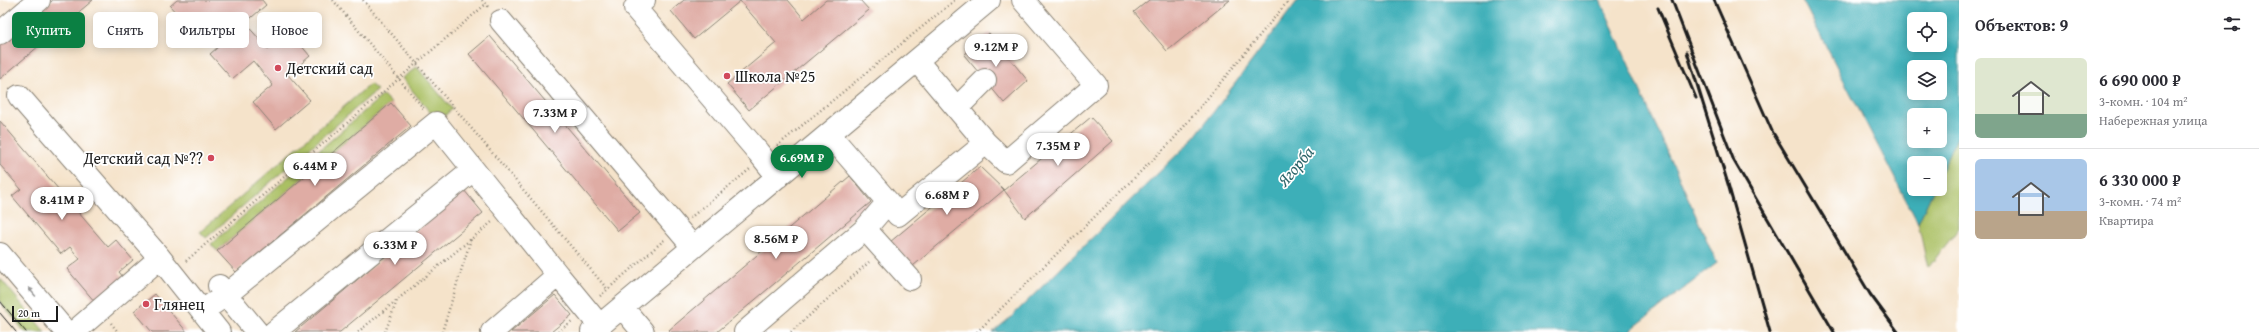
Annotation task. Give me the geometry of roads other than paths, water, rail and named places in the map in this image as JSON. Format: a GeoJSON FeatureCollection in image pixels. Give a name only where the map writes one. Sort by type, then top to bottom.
{"type":"FeatureCollection","features":[{"type":"Feature","properties":{"kind":"street"},"geometry":{"type":"LineString","coordinates":[[0,33],[39,0]]}},
{"type":"Feature","properties":{"kind":"street"},"geometry":{"type":"LineString","coordinates":[[644,0],[635,8],[778,177]]}},
{"type":"Feature","properties":{"kind":"street"},"geometry":{"type":"LineString","coordinates":[[202,311],[222,290],[436,123],[558,275],[596,329],[692,247],[989,0]]}},
{"type":"Feature","properties":{"kind":"street"},"geometry":{"type":"LineString","coordinates":[[917,61],[986,143],[1006,162],[1096,85],[1023,0]]}},
{"type":"Feature","properties":{"kind":"street"},"geometry":{"type":"LineString","coordinates":[[501,21],[692,247]]}},
{"type":"Feature","properties":{"kind":"street"},"geometry":{"type":"LineString","coordinates":[[957,108],[985,80]]}},
{"type":"Feature","properties":{"kind":"street"},"geometry":{"type":"LineString","coordinates":[[20,96],[166,266],[219,332]]}},
{"type":"Feature","properties":{"kind":"street"},"geometry":{"type":"LineString","coordinates":[[829,134],[898,214],[986,143]]}},
{"type":"Feature","properties":{"kind":"street"},"geometry":{"type":"LineString","coordinates":[[274,332],[473,170]]}},
{"type":"Feature","properties":{"kind":"street"},"geometry":{"type":"LineString","coordinates":[[745,332],[865,229],[888,202]]}},
{"type":"Feature","properties":{"kind":"street"},"geometry":{"type":"LineString","coordinates":[[865,229],[910,279]]}},
{"type":"Feature","properties":{"kind":"street"},"geometry":{"type":"LineString","coordinates":[[0,254],[66,332]]}},
{"type":"Feature","properties":{"kind":"street"},"geometry":{"type":"LineString","coordinates":[[74,332],[166,266]]}},
{"type":"Feature","properties":{"kind":"street"},"geometry":{"type":"LineString","coordinates":[[492,332],[558,275]]}},
{"type":"Feature","properties":{"kind":"street"},"geometry":{"type":"LineString","coordinates":[[222,290],[257,332]]}},
{"type":"Feature","properties":{"kind":"street"},"geometry":{"type":"LineString","coordinates":[[622,307],[643,332]]}},
{"type":"Feature","properties":{"kind":"water","name":"Ягорба"},"geometry":{"type":"Polygon","coordinates":[[[1298,0],[1600,0],[1717,263],[1628,332],[993,332],[1011,317],[1193,139],[1298,0]]]}},
{"type":"Feature","properties":{"kind":"water"},"geometry":{"type":"Polygon","coordinates":[[[1802,0],[1959,0],[1959,133],[1947,160],[1947,156],[1907,156],[1907,196],[1931,196],[1918,223],[1802,0]]]}},
{"type":"Feature","properties":{"kind":"tram line"},"geometry":{"type":"LineString","coordinates":[[0,301],[26,332]]}},
{"type":"Feature","properties":{"kind":"tram line"},"geometry":{"type":"LineString","coordinates":[[0,313],[16,332]]}},
{"type":"Feature","properties":{"kind":"railway"},"geometry":{"type":"LineString","coordinates":[[1672,0],[1734,161],[1834,332]]}},
{"type":"Feature","properties":{"kind":"railway"},"geometry":{"type":"LineString","coordinates":[[1714,0],[1772,131],[1870,294],[1898,332]]}},
{"type":"Feature","properties":{"kind":"railway"},"geometry":{"type":"LineString","coordinates":[[1658,8],[1696,98]]}},
{"type":"Feature","properties":{"kind":"railway"},"geometry":{"type":"LineString","coordinates":[[1687,52],[1728,184],[1770,332]]}},
{"type":"Feature","properties":{"kind":"place","name":"Детский сад"},"geometry":{"type":"Point","coordinates":[278,68]}},
{"type":"Feature","properties":{"kind":"place","name":"Школа №25"},"geometry":{"type":"Point","coordinates":[727,76]}},
{"type":"Feature","properties":{"kind":"place","name":"Детский сад №??"},"geometry":{"type":"Point","coordinates":[211,158]}},
{"type":"Feature","properties":{"kind":"place","name":"Глянец"},"geometry":{"type":"Point","coordinates":[146,304]}}]}
